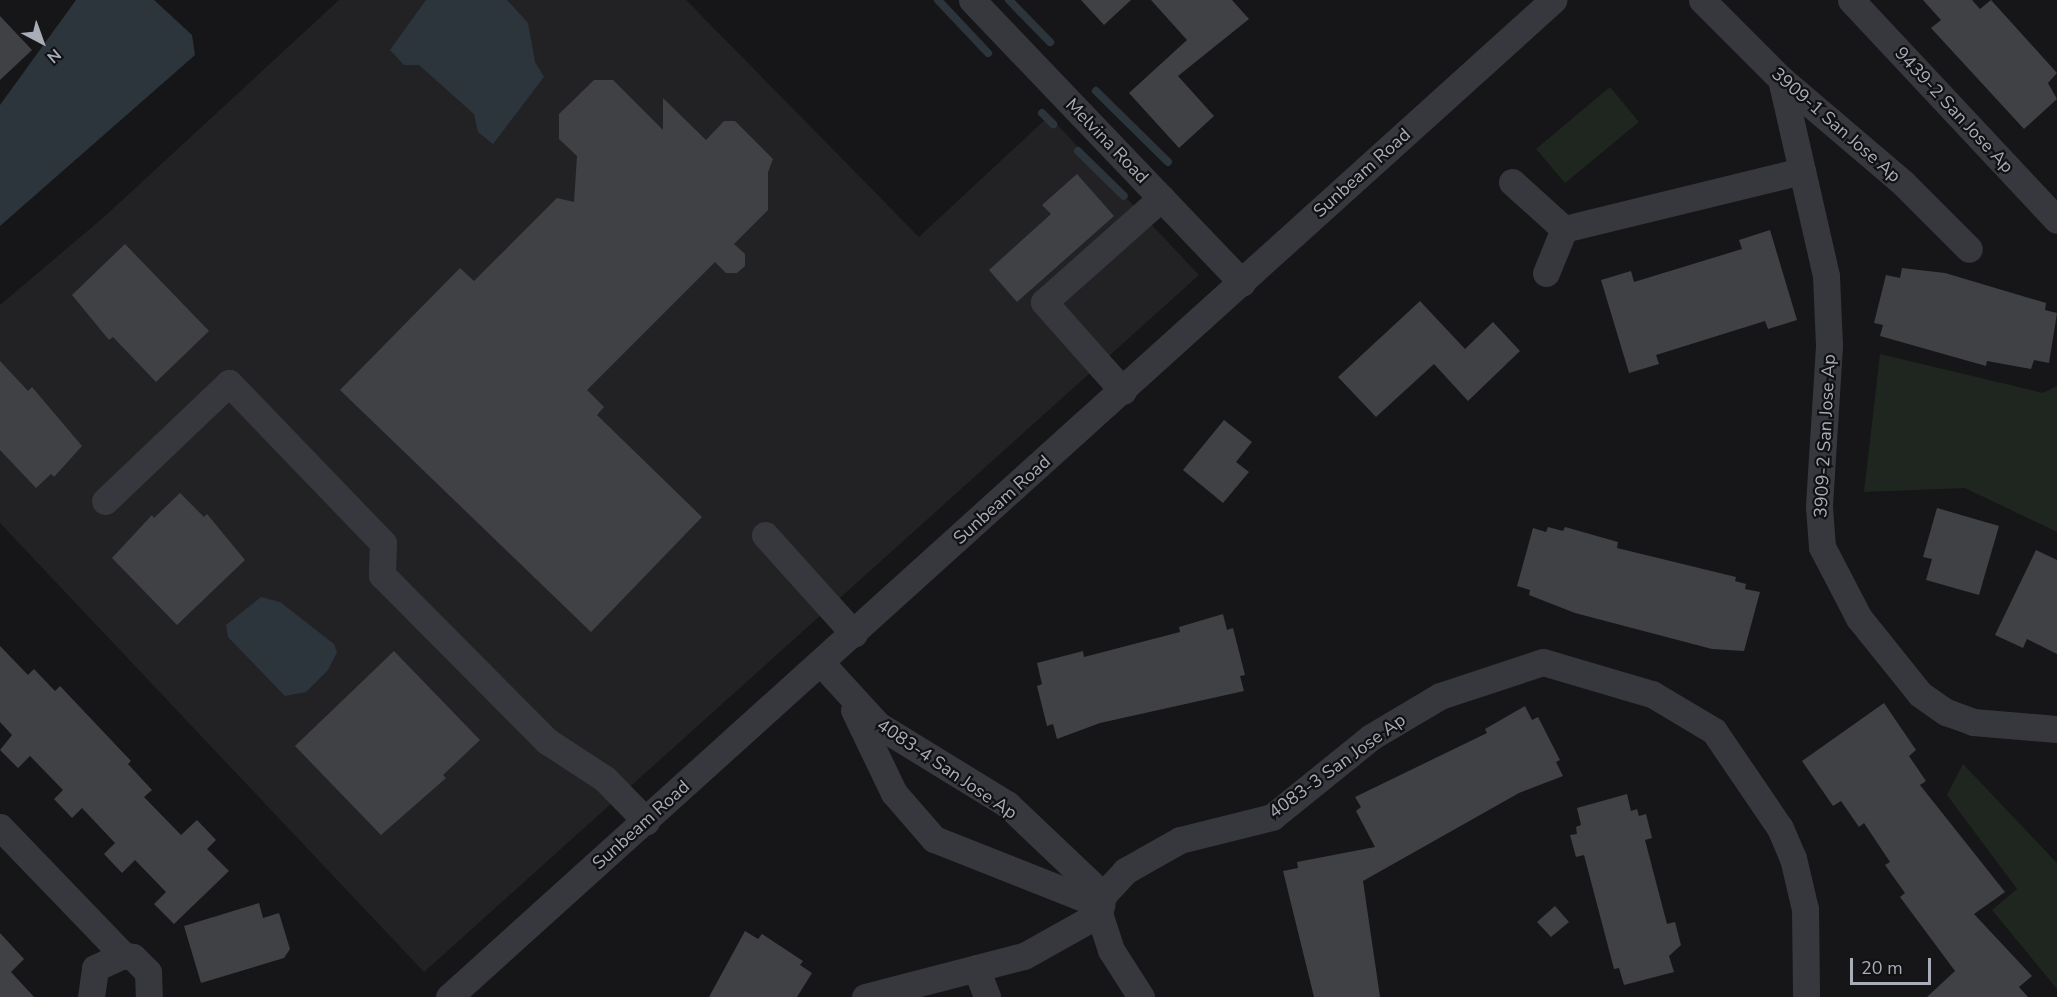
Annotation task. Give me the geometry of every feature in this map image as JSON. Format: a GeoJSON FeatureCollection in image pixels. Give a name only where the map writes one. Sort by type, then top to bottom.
{"type":"FeatureCollection","features":[{"type":"Feature","properties":{"kind":"street","name":"Melvina Road"},"geometry":{"type":"LineString","coordinates":[[972,0],[1242,283]]}},
{"type":"Feature","properties":{"kind":"street","name":"Sunbeam Road"},"geometry":{"type":"LineString","coordinates":[[449,997],[822,664],[1554,0]]}},
{"type":"Feature","properties":{"kind":"street","name":"3909-1 San Jose Ap"},"geometry":{"type":"LineString","coordinates":[[1702,0],[1781,79],[1903,183],[1970,249]]}},
{"type":"Feature","properties":{"kind":"street","name":"9439-2 San Jose Ap"},"geometry":{"type":"LineString","coordinates":[[1851,0],[2056,213]]}},
{"type":"Feature","properties":{"kind":"street","name":"3909-2 San Jose Ap"},"geometry":{"type":"LineString","coordinates":[[1781,79],[1826,276],[1829,346],[1818,507],[1822,547],[1839,585],[1900,674],[1946,712],[2012,728],[2057,729]]}},
{"type":"Feature","properties":{"kind":"street"},"geometry":{"type":"LineString","coordinates":[[1564,230],[1802,171]]}},
{"type":"Feature","properties":{"kind":"street"},"geometry":{"type":"LineString","coordinates":[[1512,182],[1564,230]]}},
{"type":"Feature","properties":{"kind":"street"},"geometry":{"type":"LineString","coordinates":[[1123,391],[1044,302],[1161,198]]}},
{"type":"Feature","properties":{"kind":"street"},"geometry":{"type":"LineString","coordinates":[[1546,273],[1564,230]]}},
{"type":"Feature","properties":{"kind":"street"},"geometry":{"type":"LineString","coordinates":[[105,501],[229,383],[383,543],[382,575],[546,741],[605,779],[646,821]]}},
{"type":"Feature","properties":{"kind":"street"},"geometry":{"type":"LineString","coordinates":[[765,535],[854,634]]}},
{"type":"Feature","properties":{"kind":"street","name":"4083-3 San Jose Ap"},"geometry":{"type":"LineString","coordinates":[[865,997],[924,989],[976,968],[1024,956],[1101,905],[1125,871],[1179,840],[1272,817],[1371,737],[1440,696],[1543,662],[1652,694],[1714,731],[1780,828],[1793,858],[1805,909],[1806,997]]}},
{"type":"Feature","properties":{"kind":"street","name":"4083-4 San Jose Ap"},"geometry":{"type":"LineString","coordinates":[[822,664],[878,725],[1007,804],[1101,905]]}},
{"type":"Feature","properties":{"kind":"street"},"geometry":{"type":"LineString","coordinates":[[843,688],[894,793],[934,839],[1101,905],[1111,950],[1141,997]]}},
{"type":"Feature","properties":{"kind":"street"},"geometry":{"type":"LineString","coordinates":[[0,827],[123,955]]}},
{"type":"Feature","properties":{"kind":"street"},"geometry":{"type":"LineString","coordinates":[[91,997],[95,968],[123,955],[134,957],[148,972],[149,997]]}},
{"type":"Feature","properties":{"kind":"street"},"geometry":{"type":"LineString","coordinates":[[976,968],[987,997]]}},
{"type":"Feature","properties":{"kind":"shaded area"},"geometry":{"type":"Polygon","coordinates":[[[76,0],[154,0],[192,35],[195,55],[0,226],[0,105],[76,0]]]}},
{"type":"Feature","properties":{"kind":"shaded area"},"geometry":{"type":"Polygon","coordinates":[[[339,0],[686,0],[919,237],[1049,116],[1199,275],[424,972],[0,523],[0,305],[104,217],[339,0]]]}},
{"type":"Feature","properties":{"kind":"shaded area"},"geometry":{"type":"Polygon","coordinates":[[[426,0],[507,0],[528,23],[535,62],[544,77],[493,144],[478,132],[474,114],[419,65],[404,65],[390,50],[426,0]]]}},
{"type":"Feature","properties":{"kind":"shaded area"},"geometry":{"type":"Polygon","coordinates":[[[1610,87],[1639,122],[1565,183],[1536,149],[1610,87]]]}},
{"type":"Feature","properties":{"kind":"shaded area"},"geometry":{"type":"Polygon","coordinates":[[[1880,354],[2043,393],[2057,386],[2057,532],[1965,488],[1864,492],[1880,354]]]}},
{"type":"Feature","properties":{"kind":"shaded area"},"geometry":{"type":"Polygon","coordinates":[[[261,597],[280,602],[334,644],[337,652],[328,670],[306,692],[285,696],[228,637],[226,625],[261,597]]]}},
{"type":"Feature","properties":{"kind":"shaded area"},"geometry":{"type":"Polygon","coordinates":[[[1963,764],[2057,863],[2057,989],[1992,910],[2017,889],[1947,795],[1963,764]]]}},
{"type":"Feature","properties":{"kind":"building"},"geometry":{"type":"Polygon","coordinates":[[[1081,0],[1131,0],[1104,25],[1081,0]]]}},
{"type":"Feature","properties":{"kind":"building"},"geometry":{"type":"Polygon","coordinates":[[[1151,0],[1232,0],[1249,19],[1178,76],[1214,116],[1179,148],[1129,93],[1187,40],[1151,0]]]}},
{"type":"Feature","properties":{"kind":"building"},"geometry":{"type":"Polygon","coordinates":[[[1923,0],[1972,0],[1980,9],[1991,0],[2057,73],[2048,83],[2057,99],[2024,129],[1931,28],[1941,20],[1923,0]]]}},
{"type":"Feature","properties":{"kind":"building"},"geometry":{"type":"Polygon","coordinates":[[[0,16],[32,50],[0,80],[0,16]]]}},
{"type":"Feature","properties":{"kind":"building"},"geometry":{"type":"Polygon","coordinates":[[[594,80],[613,80],[663,130],[663,98],[706,140],[724,121],[735,121],[773,159],[768,172],[768,210],[734,244],[745,254],[745,266],[737,273],[726,273],[715,262],[587,390],[604,407],[597,415],[702,517],[591,632],[340,390],[460,268],[474,281],[557,198],[574,202],[577,156],[559,139],[559,114],[594,80]]]}},
{"type":"Feature","properties":{"kind":"building"},"geometry":{"type":"Polygon","coordinates":[[[1077,174],[1114,216],[1017,302],[989,270],[1051,214],[1042,205],[1077,174]]]}},
{"type":"Feature","properties":{"kind":"building"},"geometry":{"type":"Polygon","coordinates":[[[1770,230],[1797,320],[1768,329],[1765,321],[1656,355],[1659,364],[1629,373],[1601,280],[1631,271],[1634,282],[1742,249],[1739,240],[1770,230]]]}},
{"type":"Feature","properties":{"kind":"building"},"geometry":{"type":"Polygon","coordinates":[[[125,244],[209,331],[156,382],[113,337],[109,340],[72,295],[125,244]]]}},
{"type":"Feature","properties":{"kind":"building"},"geometry":{"type":"Polygon","coordinates":[[[1902,268],[1945,273],[2046,303],[2045,310],[2057,313],[2049,363],[2034,360],[2031,369],[1987,361],[1986,366],[1880,336],[1883,325],[1874,323],[1886,275],[1900,278],[1902,268]]]}},
{"type":"Feature","properties":{"kind":"building"},"geometry":{"type":"Polygon","coordinates":[[[1420,301],[1465,349],[1493,322],[1520,351],[1468,401],[1434,364],[1376,417],[1338,377],[1420,301]]]}},
{"type":"Feature","properties":{"kind":"building"},"geometry":{"type":"Polygon","coordinates":[[[0,361],[28,391],[32,387],[82,446],[54,477],[51,474],[36,488],[0,450],[0,361]]]}},
{"type":"Feature","properties":{"kind":"building"},"geometry":{"type":"Polygon","coordinates":[[[1224,420],[1252,442],[1236,462],[1249,472],[1223,503],[1183,470],[1224,420]]]}},
{"type":"Feature","properties":{"kind":"building"},"geometry":{"type":"Polygon","coordinates":[[[180,493],[204,517],[207,514],[245,560],[177,625],[112,558],[152,515],[154,518],[180,493]]]}},
{"type":"Feature","properties":{"kind":"building"},"geometry":{"type":"Polygon","coordinates":[[[1937,508],[1999,526],[1979,595],[1926,580],[1932,559],[1923,557],[1937,508]]]}},
{"type":"Feature","properties":{"kind":"building"},"geometry":{"type":"Polygon","coordinates":[[[1548,527],[1563,531],[1565,527],[1618,542],[1617,548],[1736,577],[1735,581],[1746,584],[1745,589],[1760,592],[1744,651],[1712,649],[1575,613],[1529,595],[1530,590],[1517,586],[1533,528],[1546,532],[1548,527]]]}},
{"type":"Feature","properties":{"kind":"building"},"geometry":{"type":"Polygon","coordinates":[[[2036,550],[2057,560],[2057,654],[2027,639],[2023,648],[1995,635],[2036,550]]]}},
{"type":"Feature","properties":{"kind":"building"},"geometry":{"type":"Polygon","coordinates":[[[1223,614],[1227,630],[1233,628],[1245,675],[1240,676],[1244,691],[1100,723],[1057,739],[1053,724],[1047,726],[1037,686],[1042,684],[1037,663],[1083,651],[1084,657],[1180,632],[1179,627],[1223,614]]]}},
{"type":"Feature","properties":{"kind":"building"},"geometry":{"type":"Polygon","coordinates":[[[0,646],[28,675],[34,669],[55,691],[60,686],[131,761],[128,764],[152,790],[144,797],[181,835],[197,820],[216,840],[207,849],[229,871],[174,924],[154,904],[166,892],[135,860],[122,873],[104,854],[115,843],[82,808],[72,818],[54,799],[63,790],[30,756],[18,768],[0,750],[12,735],[0,722],[0,646]]]}},
{"type":"Feature","properties":{"kind":"building"},"geometry":{"type":"Polygon","coordinates":[[[394,651],[480,740],[443,775],[446,778],[381,835],[295,746],[394,651]]]}},
{"type":"Feature","properties":{"kind":"building"},"geometry":{"type":"Polygon","coordinates":[[[1884,703],[1916,750],[1909,756],[1926,781],[1920,785],[2005,892],[1974,914],[2032,976],[2019,987],[2028,997],[1927,997],[1955,971],[1900,897],[1905,893],[1885,865],[1890,862],[1864,823],[1859,827],[1841,801],[1833,806],[1802,761],[1884,703]]]}},
{"type":"Feature","properties":{"kind":"building"},"geometry":{"type":"Polygon","coordinates":[[[1525,706],[1532,720],[1538,717],[1560,760],[1556,762],[1563,776],[1519,793],[1363,881],[1380,997],[1314,997],[1283,871],[1298,868],[1297,862],[1375,847],[1356,811],[1361,807],[1355,797],[1487,733],[1485,729],[1525,706]]]}},
{"type":"Feature","properties":{"kind":"building"},"geometry":{"type":"Polygon","coordinates":[[[1627,794],[1631,811],[1637,809],[1639,816],[1646,814],[1652,838],[1645,840],[1667,924],[1675,922],[1681,945],[1669,956],[1674,972],[1624,985],[1619,968],[1614,969],[1584,855],[1576,857],[1570,835],[1577,834],[1576,827],[1581,825],[1577,808],[1627,794]]]}},
{"type":"Feature","properties":{"kind":"building"},"geometry":{"type":"Polygon","coordinates":[[[259,903],[263,918],[279,913],[290,949],[284,958],[201,983],[184,926],[259,903]]]}},
{"type":"Feature","properties":{"kind":"building"},"geometry":{"type":"Polygon","coordinates":[[[1555,906],[1569,922],[1551,937],[1537,922],[1555,906]]]}},
{"type":"Feature","properties":{"kind":"building"},"geometry":{"type":"Polygon","coordinates":[[[745,931],[758,939],[762,934],[803,961],[800,965],[812,973],[797,997],[709,997],[745,931]]]}},
{"type":"Feature","properties":{"kind":"building"},"geometry":{"type":"Polygon","coordinates":[[[0,933],[24,959],[11,972],[34,997],[0,997],[0,933]]]}},
{"type":"Feature","properties":{"kind":"waterway"},"geometry":{"type":"LineString","coordinates":[[938,0],[988,53]]}},
{"type":"Feature","properties":{"kind":"waterway"},"geometry":{"type":"LineString","coordinates":[[1009,0],[1050,42]]}},
{"type":"Feature","properties":{"kind":"waterway"},"geometry":{"type":"LineString","coordinates":[[1096,91],[1168,162]]}},
{"type":"Feature","properties":{"kind":"waterway"},"geometry":{"type":"LineString","coordinates":[[1042,113],[1053,124]]}},
{"type":"Feature","properties":{"kind":"waterway"},"geometry":{"type":"LineString","coordinates":[[1078,151],[1124,196]]}}]}
